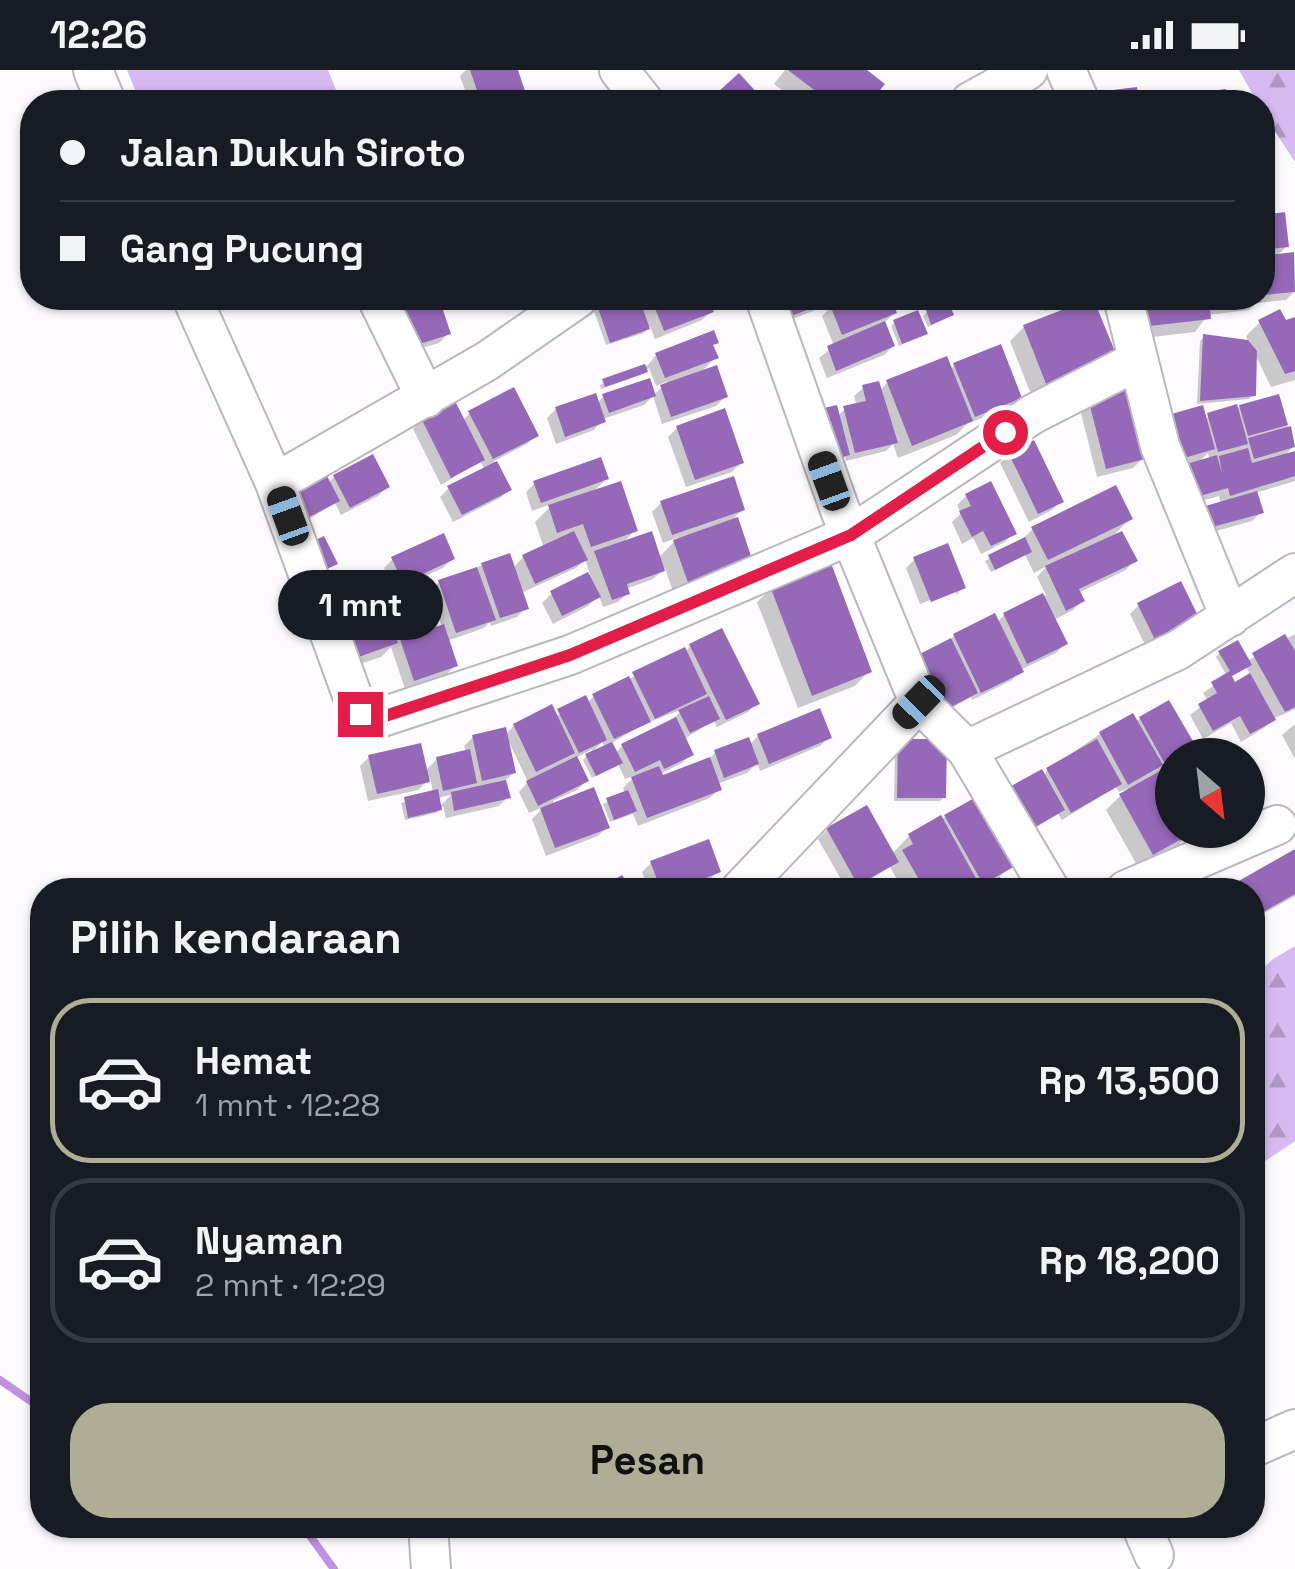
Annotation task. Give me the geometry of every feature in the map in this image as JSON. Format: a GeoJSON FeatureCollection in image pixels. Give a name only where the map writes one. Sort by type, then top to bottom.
{"type":"FeatureCollection","features":[{"type":"Feature","properties":{"kind":"street"},"geometry":{"type":"LineString","coordinates":[[618,70],[634,90]]}},
{"type":"Feature","properties":{"kind":"street"},"geometry":{"type":"LineString","coordinates":[[992,90],[1028,70]]}},
{"type":"Feature","properties":{"kind":"street"},"geometry":{"type":"LineString","coordinates":[[197,310],[276,483],[360,714],[370,721],[570,655],[851,535],[1033,414],[1137,361]]}},
{"type":"Feature","properties":{"kind":"street"},"geometry":{"type":"LineString","coordinates":[[383,310],[426,398]]}},
{"type":"Feature","properties":{"kind":"street"},"geometry":{"type":"LineString","coordinates":[[276,483],[487,362],[561,310]]}},
{"type":"Feature","properties":{"kind":"street"},"geometry":{"type":"LineString","coordinates":[[769,310],[851,535],[919,702],[967,750],[1043,878]]}},
{"type":"Feature","properties":{"kind":"street"},"geometry":{"type":"LineString","coordinates":[[1126,310],[1160,446],[1230,617]]}},
{"type":"Feature","properties":{"kind":"street"},"geometry":{"type":"LineString","coordinates":[[967,750],[1178,650],[1295,573]]}},
{"type":"Feature","properties":{"kind":"street"},"geometry":{"type":"LineString","coordinates":[[751,878],[919,702]]}},
{"type":"Feature","properties":{"kind":"street"},"geometry":{"type":"LineString","coordinates":[[1154,878],[1277,825]]}},
{"type":"Feature","properties":{"kind":"street"},"geometry":{"type":"LineString","coordinates":[[1265,1442],[1295,1429]]}},
{"type":"Feature","properties":{"kind":"street"},"geometry":{"type":"LineString","coordinates":[[429,1538],[430,1569]]}},
{"type":"Feature","properties":{"kind":"green space"},"geometry":{"type":"Polygon","coordinates":[[[127,70],[328,70],[336,90],[135,90],[127,70]]]}},
{"type":"Feature","properties":{"kind":"green space"},"geometry":{"type":"Polygon","coordinates":[[[1239,70],[1295,70],[1295,162],[1275,131],[1275,90],[1250,90],[1239,70]]]}},
{"type":"Feature","properties":{"kind":"green space"},"geometry":{"type":"Polygon","coordinates":[[[1295,946],[1295,1141],[1265,1161],[1265,967],[1295,946]]]}},
{"type":"Feature","properties":{"kind":"building"},"geometry":{"type":"Polygon","coordinates":[[[470,70],[518,70],[525,90],[477,90],[470,70]]]}},
{"type":"Feature","properties":{"kind":"building"},"geometry":{"type":"Polygon","coordinates":[[[788,70],[867,70],[885,84],[880,90],[814,90],[788,70]]]}},
{"type":"Feature","properties":{"kind":"building"},"geometry":{"type":"Polygon","coordinates":[[[739,73],[755,90],[720,90],[739,73]]]}},
{"type":"Feature","properties":{"kind":"building"},"geometry":{"type":"Polygon","coordinates":[[[1285,212],[1289,247],[1275,249],[1275,213],[1285,212]]]}},
{"type":"Feature","properties":{"kind":"building"},"geometry":{"type":"Polygon","coordinates":[[[1294,252],[1295,292],[1275,294],[1275,254],[1294,252]]]}},
{"type":"Feature","properties":{"kind":"building"},"geometry":{"type":"Polygon","coordinates":[[[1280,309],[1286,320],[1295,317],[1295,371],[1285,374],[1258,320],[1280,309]]]}},
{"type":"Feature","properties":{"kind":"building"},"geometry":{"type":"Polygon","coordinates":[[[395,310],[443,310],[451,334],[407,348],[395,310]]]}},
{"type":"Feature","properties":{"kind":"building"},"geometry":{"type":"Polygon","coordinates":[[[599,310],[643,310],[650,329],[610,343],[599,310]]]}},
{"type":"Feature","properties":{"kind":"building"},"geometry":{"type":"Polygon","coordinates":[[[656,310],[714,312],[664,331],[656,310]]]}},
{"type":"Feature","properties":{"kind":"building"},"geometry":{"type":"Polygon","coordinates":[[[786,310],[807,310],[789,317],[786,310]]]}},
{"type":"Feature","properties":{"kind":"building"},"geometry":{"type":"Polygon","coordinates":[[[832,310],[896,310],[897,313],[842,335],[832,310]]]}},
{"type":"Feature","properties":{"kind":"building"},"geometry":{"type":"Polygon","coordinates":[[[918,310],[928,334],[902,344],[893,320],[918,310]]]}},
{"type":"Feature","properties":{"kind":"building"},"geometry":{"type":"Polygon","coordinates":[[[926,310],[952,310],[954,315],[931,325],[926,310]]]}},
{"type":"Feature","properties":{"kind":"building"},"geometry":{"type":"Polygon","coordinates":[[[1062,310],[1098,310],[1119,361],[1048,389],[1023,325],[1062,310]]]}},
{"type":"Feature","properties":{"kind":"building"},"geometry":{"type":"Polygon","coordinates":[[[1130,310],[1210,310],[1211,319],[1132,328],[1130,310]]]}},
{"type":"Feature","properties":{"kind":"building"},"geometry":{"type":"Polygon","coordinates":[[[885,321],[895,346],[836,371],[827,346],[885,321]]]}},
{"type":"Feature","properties":{"kind":"building"},"geometry":{"type":"Polygon","coordinates":[[[714,330],[719,343],[713,345],[719,358],[665,378],[655,353],[714,330]]]}},
{"type":"Feature","properties":{"kind":"building"},"geometry":{"type":"Polygon","coordinates":[[[1203,334],[1248,340],[1257,351],[1256,396],[1200,401],[1203,334]]]}},
{"type":"Feature","properties":{"kind":"building"},"geometry":{"type":"Polygon","coordinates":[[[1001,344],[1022,398],[975,417],[953,363],[1001,344]]]}},
{"type":"Feature","properties":{"kind":"building"},"geometry":{"type":"Polygon","coordinates":[[[947,356],[973,421],[912,446],[886,380],[947,356]]]}},
{"type":"Feature","properties":{"kind":"building"},"geometry":{"type":"Polygon","coordinates":[[[645,364],[648,372],[605,387],[602,379],[645,364]]]}},
{"type":"Feature","properties":{"kind":"building"},"geometry":{"type":"Polygon","coordinates":[[[717,365],[728,397],[671,417],[660,385],[717,365]]]}},
{"type":"Feature","properties":{"kind":"building"},"geometry":{"type":"Polygon","coordinates":[[[650,378],[656,396],[609,413],[602,394],[650,378]]]}},
{"type":"Feature","properties":{"kind":"building"},"geometry":{"type":"Polygon","coordinates":[[[879,381],[898,443],[855,453],[843,406],[866,401],[862,385],[879,381]]]}},
{"type":"Feature","properties":{"kind":"building"},"geometry":{"type":"Polygon","coordinates":[[[514,387],[539,436],[493,459],[468,411],[514,387]]]}},
{"type":"Feature","properties":{"kind":"building"},"geometry":{"type":"Polygon","coordinates":[[[1127,388],[1145,459],[1106,469],[1088,398],[1127,388]]]}},
{"type":"Feature","properties":{"kind":"building"},"geometry":{"type":"Polygon","coordinates":[[[596,393],[606,422],[565,437],[555,407],[596,393]]]}},
{"type":"Feature","properties":{"kind":"building"},"geometry":{"type":"Polygon","coordinates":[[[1279,394],[1288,425],[1248,436],[1239,405],[1279,394]]]}},
{"type":"Feature","properties":{"kind":"building"},"geometry":{"type":"Polygon","coordinates":[[[455,401],[485,460],[451,478],[421,418],[455,401]]]}},
{"type":"Feature","properties":{"kind":"building"},"geometry":{"type":"Polygon","coordinates":[[[1237,404],[1248,444],[1218,452],[1207,413],[1237,404]]]}},
{"type":"Feature","properties":{"kind":"building"},"geometry":{"type":"Polygon","coordinates":[[[837,405],[850,455],[824,462],[811,411],[837,405]]]}},
{"type":"Feature","properties":{"kind":"building"},"geometry":{"type":"Polygon","coordinates":[[[1203,405],[1215,449],[1174,461],[1161,417],[1203,405]]]}},
{"type":"Feature","properties":{"kind":"building"},"geometry":{"type":"Polygon","coordinates":[[[725,408],[744,463],[695,480],[676,426],[725,408]]]}},
{"type":"Feature","properties":{"kind":"building"},"geometry":{"type":"Polygon","coordinates":[[[1291,426],[1295,447],[1254,459],[1248,438],[1291,426]]]}},
{"type":"Feature","properties":{"kind":"building"},"geometry":{"type":"Polygon","coordinates":[[[1034,440],[1064,502],[1038,514],[1008,452],[1034,440]]]}},
{"type":"Feature","properties":{"kind":"building"},"geometry":{"type":"Polygon","coordinates":[[[1248,448],[1252,463],[1295,451],[1295,476],[1230,496],[1228,488],[1182,501],[1173,468],[1217,455],[1222,474],[1219,456],[1248,448]]]}},
{"type":"Feature","properties":{"kind":"building"},"geometry":{"type":"Polygon","coordinates":[[[373,454],[390,487],[350,508],[333,475],[373,454]]]}},
{"type":"Feature","properties":{"kind":"building"},"geometry":{"type":"Polygon","coordinates":[[[601,457],[609,479],[541,503],[533,481],[601,457]]]}},
{"type":"Feature","properties":{"kind":"building"},"geometry":{"type":"Polygon","coordinates":[[[497,461],[512,490],[462,515],[447,486],[497,461]]]}},
{"type":"Feature","properties":{"kind":"building"},"geometry":{"type":"Polygon","coordinates":[[[326,474],[340,501],[307,518],[289,484],[326,474]]]}},
{"type":"Feature","properties":{"kind":"building"},"geometry":{"type":"Polygon","coordinates":[[[734,476],[745,510],[672,535],[660,501],[734,476]]]}},
{"type":"Feature","properties":{"kind":"building"},"geometry":{"type":"Polygon","coordinates":[[[621,481],[638,531],[591,547],[583,524],[557,533],[548,505],[621,481]]]}},
{"type":"Feature","properties":{"kind":"building"},"geometry":{"type":"Polygon","coordinates":[[[991,481],[1017,534],[991,546],[983,531],[972,537],[959,511],[971,506],[965,494],[991,481]]]}},
{"type":"Feature","properties":{"kind":"building"},"geometry":{"type":"Polygon","coordinates":[[[1116,485],[1133,519],[1048,560],[1031,527],[1116,485]]]}},
{"type":"Feature","properties":{"kind":"building"},"geometry":{"type":"Polygon","coordinates":[[[1257,491],[1264,513],[1201,530],[1195,509],[1257,491]]]}},
{"type":"Feature","properties":{"kind":"building"},"geometry":{"type":"Polygon","coordinates":[[[738,517],[756,571],[692,594],[673,540],[738,517]]]}},
{"type":"Feature","properties":{"kind":"building"},"geometry":{"type":"Polygon","coordinates":[[[574,531],[588,560],[535,584],[522,555],[574,531]]]}},
{"type":"Feature","properties":{"kind":"building"},"geometry":{"type":"Polygon","coordinates":[[[652,531],[665,571],[627,584],[630,594],[612,600],[594,551],[652,531]]]}},
{"type":"Feature","properties":{"kind":"building"},"geometry":{"type":"Polygon","coordinates":[[[1122,531],[1138,561],[1079,589],[1085,601],[1066,611],[1045,566],[1122,531]]]}},
{"type":"Feature","properties":{"kind":"building"},"geometry":{"type":"Polygon","coordinates":[[[444,533],[455,559],[403,583],[391,557],[444,533]]]}},
{"type":"Feature","properties":{"kind":"building"},"geometry":{"type":"Polygon","coordinates":[[[324,536],[338,564],[320,572],[307,544],[324,536]]]}},
{"type":"Feature","properties":{"kind":"building"},"geometry":{"type":"Polygon","coordinates":[[[1025,537],[1032,552],[995,570],[988,555],[1025,537]]]}},
{"type":"Feature","properties":{"kind":"building"},"geometry":{"type":"Polygon","coordinates":[[[948,543],[966,588],[931,602],[913,557],[948,543]]]}},
{"type":"Feature","properties":{"kind":"building"},"geometry":{"type":"Polygon","coordinates":[[[510,553],[529,609],[500,618],[481,563],[510,553]]]}},
{"type":"Feature","properties":{"kind":"building"},"geometry":{"type":"Polygon","coordinates":[[[831,563],[872,672],[812,696],[770,586],[831,563]]]}},
{"type":"Feature","properties":{"kind":"building"},"geometry":{"type":"Polygon","coordinates":[[[477,567],[496,620],[456,633],[438,580],[477,567]]]}},
{"type":"Feature","properties":{"kind":"building"},"geometry":{"type":"Polygon","coordinates":[[[588,572],[601,597],[562,616],[550,591],[588,572]]]}},
{"type":"Feature","properties":{"kind":"building"},"geometry":{"type":"Polygon","coordinates":[[[347,578],[358,597],[340,607],[329,587],[347,578]]]}},
{"type":"Feature","properties":{"kind":"building"},"geometry":{"type":"Polygon","coordinates":[[[1181,581],[1204,628],[1160,650],[1137,603],[1181,581]]]}},
{"type":"Feature","properties":{"kind":"building"},"geometry":{"type":"Polygon","coordinates":[[[411,588],[423,623],[394,633],[398,643],[350,660],[334,614],[411,588]]]}},
{"type":"Feature","properties":{"kind":"building"},"geometry":{"type":"Polygon","coordinates":[[[1043,593],[1068,644],[1027,664],[1003,613],[1043,593]]]}},
{"type":"Feature","properties":{"kind":"building"},"geometry":{"type":"Polygon","coordinates":[[[995,613],[1024,672],[981,693],[953,634],[995,613]]]}},
{"type":"Feature","properties":{"kind":"building"},"geometry":{"type":"Polygon","coordinates":[[[444,624],[458,666],[414,681],[400,639],[444,624]]]}},
{"type":"Feature","properties":{"kind":"building"},"geometry":{"type":"Polygon","coordinates":[[[722,628],[760,704],[726,720],[689,644],[722,628]]]}},
{"type":"Feature","properties":{"kind":"building"},"geometry":{"type":"Polygon","coordinates":[[[1285,634],[1295,651],[1295,707],[1285,712],[1252,653],[1285,634]]]}},
{"type":"Feature","properties":{"kind":"building"},"geometry":{"type":"Polygon","coordinates":[[[951,638],[978,693],[943,711],[916,656],[951,638]]]}},
{"type":"Feature","properties":{"kind":"building"},"geometry":{"type":"Polygon","coordinates":[[[1238,640],[1252,665],[1232,676],[1235,682],[1250,673],[1276,720],[1250,734],[1240,716],[1213,731],[1198,704],[1217,693],[1211,682],[1230,671],[1218,651],[1238,640]]]}},
{"type":"Feature","properties":{"kind":"building"},"geometry":{"type":"Polygon","coordinates":[[[685,647],[707,694],[655,719],[632,672],[685,647]]]}},
{"type":"Feature","properties":{"kind":"building"},"geometry":{"type":"Polygon","coordinates":[[[629,676],[651,722],[614,739],[592,694],[629,676]]]}},
{"type":"Feature","properties":{"kind":"building"},"geometry":{"type":"Polygon","coordinates":[[[586,695],[607,740],[579,753],[557,709],[586,695]]]}},
{"type":"Feature","properties":{"kind":"building"},"geometry":{"type":"Polygon","coordinates":[[[709,696],[720,719],[690,733],[678,710],[709,696]]]}},
{"type":"Feature","properties":{"kind":"building"},"geometry":{"type":"Polygon","coordinates":[[[1169,700],[1191,738],[1155,738],[1155,746],[1139,717],[1169,700]]]}},
{"type":"Feature","properties":{"kind":"building"},"geometry":{"type":"Polygon","coordinates":[[[552,704],[575,753],[536,772],[513,724],[552,704]]]}},
{"type":"Feature","properties":{"kind":"building"},"geometry":{"type":"Polygon","coordinates":[[[820,708],[832,738],[769,764],[757,734],[820,708]]]}},
{"type":"Feature","properties":{"kind":"building"},"geometry":{"type":"Polygon","coordinates":[[[1133,713],[1155,751],[1155,770],[1128,785],[1099,732],[1133,713]]]}},
{"type":"Feature","properties":{"kind":"building"},"geometry":{"type":"Polygon","coordinates":[[[676,717],[694,755],[664,769],[660,760],[635,772],[621,744],[676,717]]]}},
{"type":"Feature","properties":{"kind":"building"},"geometry":{"type":"Polygon","coordinates":[[[506,727],[516,773],[482,781],[472,735],[506,727]]]}},
{"type":"Feature","properties":{"kind":"building"},"geometry":{"type":"Polygon","coordinates":[[[749,737],[759,764],[724,778],[714,750],[749,737]]]}},
{"type":"Feature","properties":{"kind":"building"},"geometry":{"type":"Polygon","coordinates":[[[898,739],[947,739],[946,798],[897,798],[898,739]]]}},
{"type":"Feature","properties":{"kind":"building"},"geometry":{"type":"Polygon","coordinates":[[[1097,739],[1122,784],[1071,813],[1046,768],[1097,739]]]}},
{"type":"Feature","properties":{"kind":"building"},"geometry":{"type":"Polygon","coordinates":[[[612,742],[623,763],[596,776],[585,754],[612,742]]]}},
{"type":"Feature","properties":{"kind":"building"},"geometry":{"type":"Polygon","coordinates":[[[421,743],[430,782],[377,794],[368,755],[421,743]]]}},
{"type":"Feature","properties":{"kind":"building"},"geometry":{"type":"Polygon","coordinates":[[[470,749],[477,783],[443,791],[436,757],[470,749]]]}},
{"type":"Feature","properties":{"kind":"building"},"geometry":{"type":"Polygon","coordinates":[[[577,756],[589,781],[538,806],[526,781],[577,756]]]}},
{"type":"Feature","properties":{"kind":"building"},"geometry":{"type":"Polygon","coordinates":[[[710,757],[722,790],[647,818],[631,777],[659,766],[663,775],[710,757]]]}},
{"type":"Feature","properties":{"kind":"building"},"geometry":{"type":"Polygon","coordinates":[[[1042,769],[1065,810],[1026,832],[1002,791],[1042,769]]]}},
{"type":"Feature","properties":{"kind":"building"},"geometry":{"type":"Polygon","coordinates":[[[1155,774],[1155,848],[1165,848],[1153,855],[1119,794],[1155,774]]]}},
{"type":"Feature","properties":{"kind":"building"},"geometry":{"type":"Polygon","coordinates":[[[506,780],[511,798],[454,811],[451,792],[506,780]]]}},
{"type":"Feature","properties":{"kind":"building"},"geometry":{"type":"Polygon","coordinates":[[[594,787],[610,828],[555,848],[540,808],[594,787]]]}},
{"type":"Feature","properties":{"kind":"building"},"geometry":{"type":"Polygon","coordinates":[[[438,789],[442,810],[408,818],[404,797],[438,789]]]}},
{"type":"Feature","properties":{"kind":"building"},"geometry":{"type":"Polygon","coordinates":[[[628,790],[637,811],[614,820],[606,798],[628,790]]]}},
{"type":"Feature","properties":{"kind":"building"},"geometry":{"type":"Polygon","coordinates":[[[978,796],[1017,865],[994,878],[980,878],[944,815],[978,796]]]}},
{"type":"Feature","properties":{"kind":"building"},"geometry":{"type":"Polygon","coordinates":[[[867,805],[899,862],[870,878],[854,878],[826,828],[867,805]]]}},
{"type":"Feature","properties":{"kind":"building"},"geometry":{"type":"Polygon","coordinates":[[[941,815],[976,878],[918,878],[902,850],[913,844],[908,834],[941,815]]]}},
{"type":"Feature","properties":{"kind":"building"},"geometry":{"type":"Polygon","coordinates":[[[709,839],[721,872],[706,878],[656,878],[650,861],[709,839]]]}},
{"type":"Feature","properties":{"kind":"building"},"geometry":{"type":"Polygon","coordinates":[[[1295,849],[1295,894],[1265,911],[1265,878],[1244,878],[1295,849]]]}},
{"type":"Feature","properties":{"kind":"waterway"},"geometry":{"type":"LineString","coordinates":[[0,1380],[30,1401]]}},
{"type":"Feature","properties":{"kind":"waterway"},"geometry":{"type":"LineString","coordinates":[[311,1538],[334,1569]]}},
{"type":"Feature","properties":{"kind":"route"},"geometry":{"type":"LineString","coordinates":[[360,714],[370,721],[570,655],[851,535],[1005,432]]}}]}
